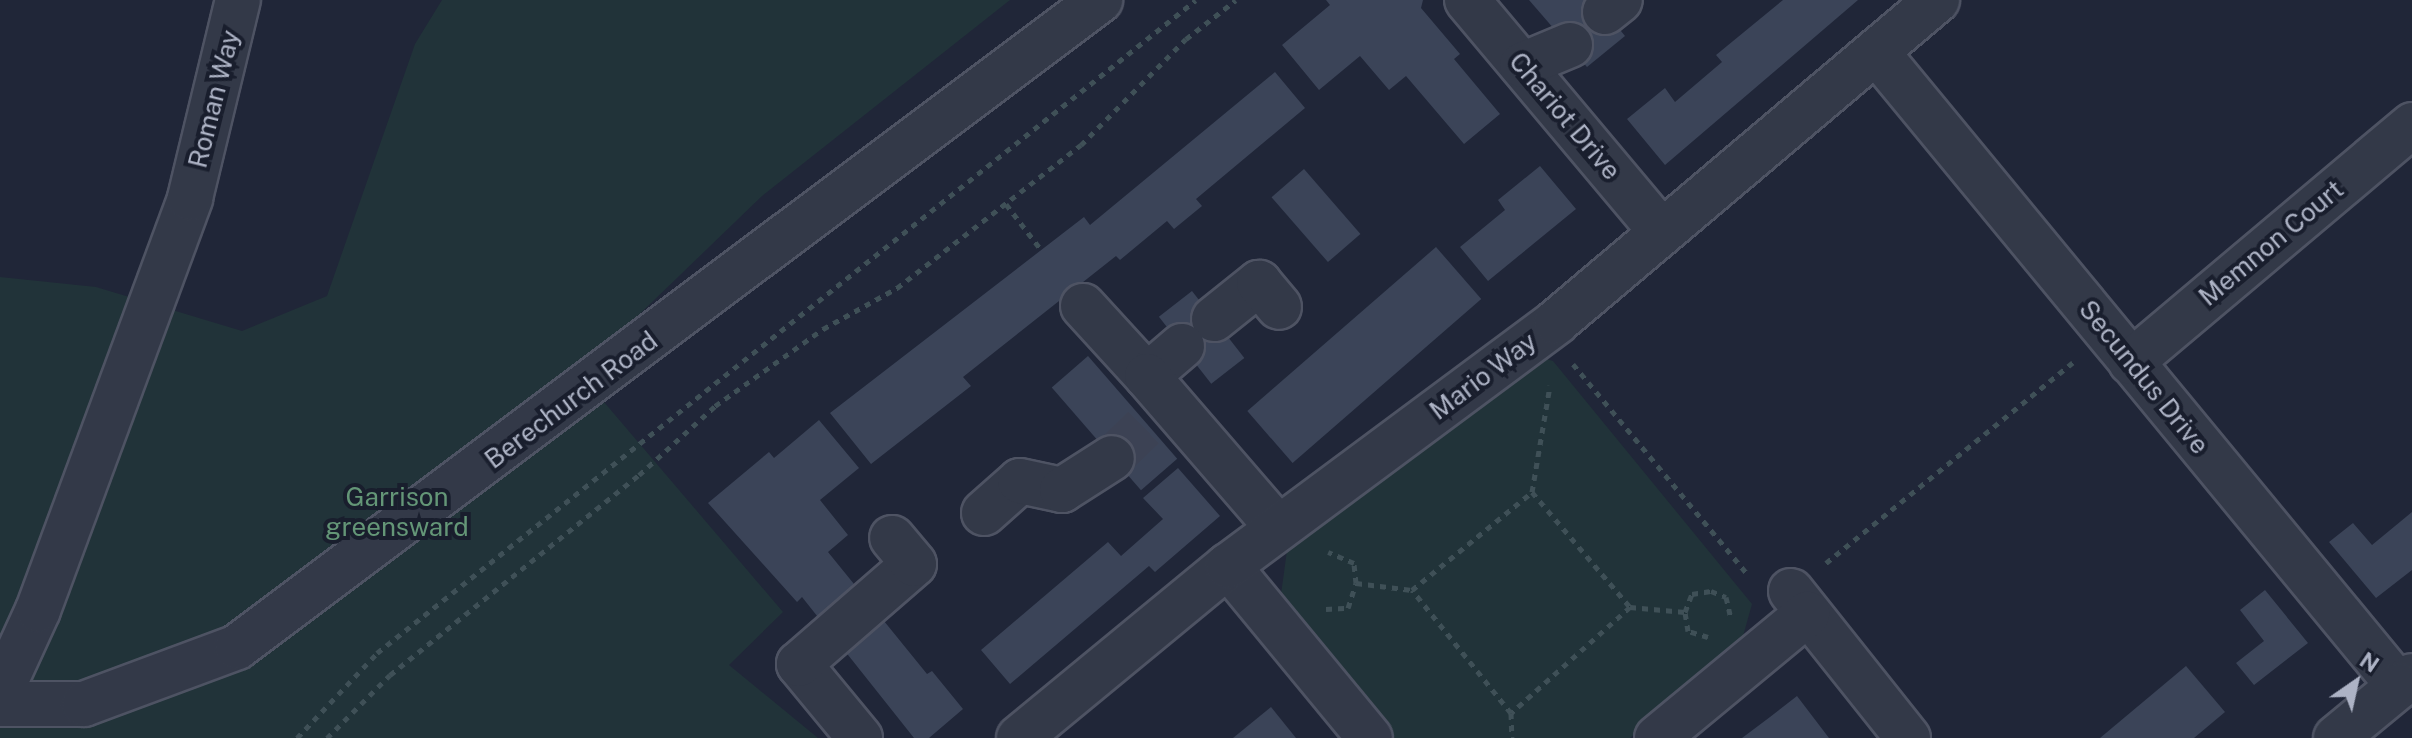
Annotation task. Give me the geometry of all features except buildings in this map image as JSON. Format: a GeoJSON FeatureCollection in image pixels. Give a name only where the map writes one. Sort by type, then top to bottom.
{"type":"FeatureCollection","features":[{"type":"Feature","properties":{"kind":"street","name":"Roman Way"},"geometry":{"type":"LineString","coordinates":[[0,693],[38,610],[190,198],[238,0]]}},
{"type":"Feature","properties":{"kind":"street","name":"Berechurch Road"},"geometry":{"type":"LineString","coordinates":[[0,704],[84,704],[237,647],[1100,0]]}},
{"type":"Feature","properties":{"kind":"street","name":"Chariot Drive"},"geometry":{"type":"LineString","coordinates":[[1467,0],[1662,232]]}},
{"type":"Feature","properties":{"kind":"street","name":"Mario Way"},"geometry":{"type":"LineString","coordinates":[[1019,738],[1278,528],[1549,338],[1662,232],[1878,54],[1937,0]]}},
{"type":"Feature","properties":{"kind":"street"},"geometry":{"type":"LineString","coordinates":[[1522,65],[1570,45]]}},
{"type":"Feature","properties":{"kind":"street","name":"Secundus Drive"},"geometry":{"type":"LineString","coordinates":[[1878,54],[2119,348],[2406,681]]}},
{"type":"Feature","properties":{"kind":"street","name":"Memnon Court"},"geometry":{"type":"LineString","coordinates":[[2119,348],[2408,137]]}},
{"type":"Feature","properties":{"kind":"street"},"geometry":{"type":"LineString","coordinates":[[1154,401],[1198,332],[1259,283],[1279,307]]}},
{"type":"Feature","properties":{"kind":"street"},"geometry":{"type":"LineString","coordinates":[[1083,306],[1154,401],[1278,528]]}},
{"type":"Feature","properties":{"kind":"street"},"geometry":{"type":"LineString","coordinates":[[984,513],[1020,481],[1062,490],[1112,458]]}},
{"type":"Feature","properties":{"kind":"street"},"geometry":{"type":"LineString","coordinates":[[860,738],[799,664],[914,564],[892,538]]}},
{"type":"Feature","properties":{"kind":"street"},"geometry":{"type":"LineString","coordinates":[[1228,566],[1370,738]]}},
{"type":"Feature","properties":{"kind":"street"},"geometry":{"type":"LineString","coordinates":[[1657,738],[1799,602],[1908,738]]}},
{"type":"Feature","properties":{"kind":"street"},"geometry":{"type":"LineString","coordinates":[[2336,738],[2406,681]]}},
{"type":"Feature","properties":{"kind":"path"},"geometry":{"type":"LineString","coordinates":[[297,738],[377,653],[1196,0]]}},
{"type":"Feature","properties":{"kind":"path"},"geometry":{"type":"LineString","coordinates":[[327,738],[390,675],[639,475],[715,406],[823,329],[897,288],[1081,145],[1186,39],[1236,0]]}},
{"type":"Feature","properties":{"kind":"path"},"geometry":{"type":"LineString","coordinates":[[1006,204],[1042,251]]}},
{"type":"Feature","properties":{"kind":"path"},"geometry":{"type":"LineString","coordinates":[[1549,338],[1772,604],[1799,602],[2119,348]]}},
{"type":"Feature","properties":{"kind":"path"},"geometry":{"type":"LineString","coordinates":[[1412,590],[1532,492],[1546,427],[1549,338]]}},
{"type":"Feature","properties":{"kind":"path"},"geometry":{"type":"LineString","coordinates":[[1532,492],[1630,607],[1685,612]]}},
{"type":"Feature","properties":{"kind":"path"},"geometry":{"type":"LineString","coordinates":[[1313,609],[1348,608],[1356,583],[1354,563],[1339,552],[1318,551]]}},
{"type":"Feature","properties":{"kind":"path"},"geometry":{"type":"LineString","coordinates":[[1356,583],[1412,590],[1511,713],[1512,738]]}},
{"type":"Feature","properties":{"kind":"path"},"geometry":{"type":"LineString","coordinates":[[1716,635],[1688,631],[1685,612],[1692,594],[1711,591],[1726,597],[1730,618],[1727,626]]}},
{"type":"Feature","properties":{"kind":"path"},"geometry":{"type":"LineString","coordinates":[[1511,713],[1630,607]]}},
{"type":"Feature","properties":{"kind":"path"},"geometry":{"type":"LineString","coordinates":[[1730,618],[1744,621]]}},
{"type":"Feature","properties":{"kind":"green space","name":"Garrison greensward"},"geometry":{"type":"Polygon","coordinates":[[[442,0],[1010,0],[762,196],[621,332],[575,368],[783,612],[729,665],[818,738],[0,738],[0,277],[96,287],[242,331],[327,296],[415,44],[442,0]]]}},
{"type":"Feature","properties":{"kind":"green space"},"geometry":{"type":"Polygon","coordinates":[[[1512,349],[1553,361],[1752,604],[1740,647],[1630,738],[1383,738],[1279,609],[1289,536],[1512,349]]]}},
{"type":"Feature","properties":{"kind":"tunnel"},"geometry":{"type":"LineString","coordinates":[[1112,458],[1146,425]]}}]}
